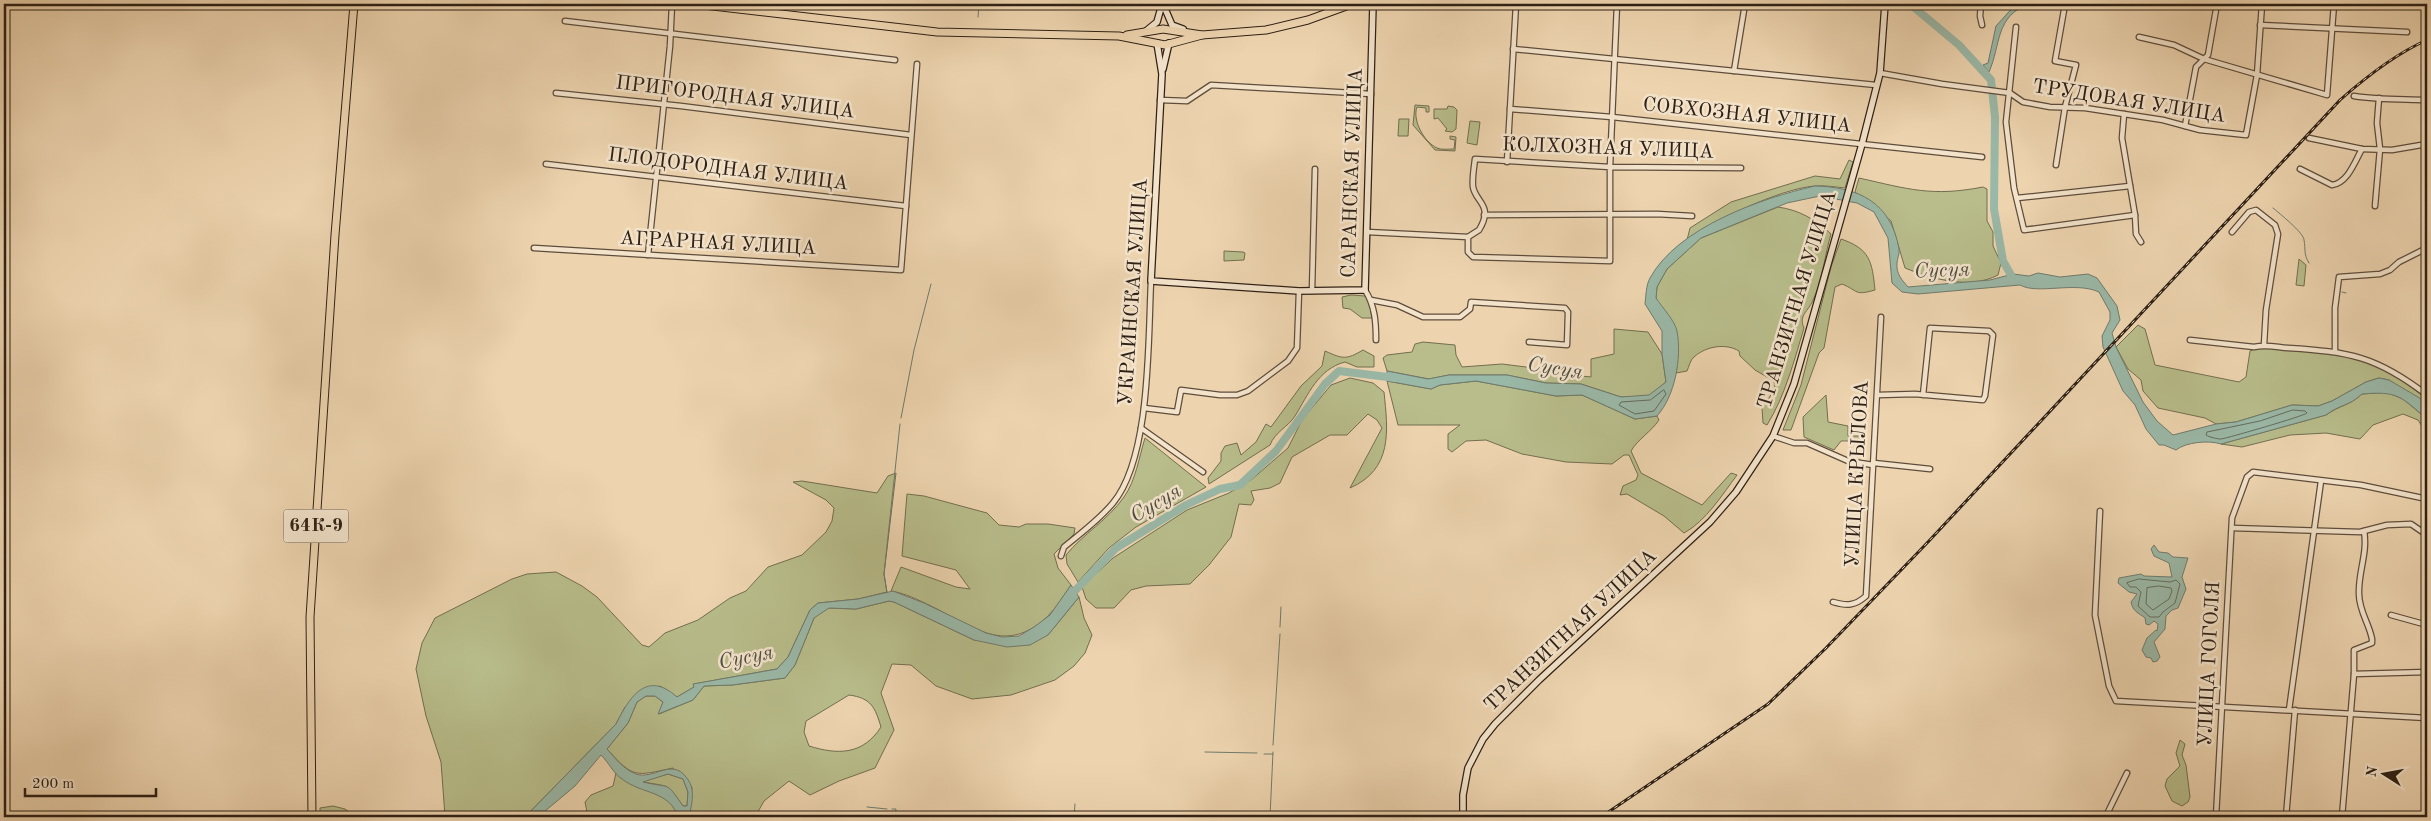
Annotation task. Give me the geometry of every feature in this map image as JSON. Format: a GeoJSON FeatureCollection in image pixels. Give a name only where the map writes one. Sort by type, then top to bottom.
{"type":"FeatureCollection","features":[{"type":"Feature","properties":{"kind":"main road"},"geometry":{"type":"LineString","coordinates":[[695,4],[937,32],[1120,36],[1157,42],[1162,45],[1202,35],[1266,30],[1308,20],[1352,4]]}},
{"type":"Feature","properties":{"kind":"main road"},"geometry":{"type":"LineString","coordinates":[[1162,4],[1172,38],[1162,74]]}},
{"type":"Feature","properties":{"kind":"main road"},"geometry":{"type":"LineString","coordinates":[[1143,32],[1154,25],[1162,4]]}},
{"type":"Feature","properties":{"kind":"main road"},"geometry":{"type":"LineString","coordinates":[[1162,4],[1172,25],[1202,35]]}},
{"type":"Feature","properties":{"kind":"main road","name":"УКРАИНСКАЯ УЛИЦА"},"geometry":{"type":"LineString","coordinates":[[1151,280],[1162,74],[1155,37],[1162,4]]}},
{"type":"Feature","properties":{"kind":"main road","name":"САРАНСКАЯ УЛИЦА"},"geometry":{"type":"LineString","coordinates":[[1365,290],[1373,4]]}},
{"type":"Feature","properties":{"kind":"main road","name":"ТРАНЗИТНАЯ УЛИЦА"},"geometry":{"type":"LineString","coordinates":[[1463,817],[1463,796],[1468,768],[1483,739],[1495,724],[1539,680],[1710,522],[1736,492],[1773,436],[1794,384],[1862,144],[1880,72],[1885,4]]}},
{"type":"Feature","properties":{"kind":"main road","name":"64К-9"},"geometry":{"type":"LineString","coordinates":[[312,817],[310,617],[336,226],[355,5]]}},
{"type":"Feature","properties":{"kind":"main road"},"geometry":{"type":"LineString","coordinates":[[1120,36],[1158,30],[1202,35]]}},
{"type":"Feature","properties":{"kind":"main road"},"geometry":{"type":"LineString","coordinates":[[1151,280],[1299,291],[1365,290]]}},
{"type":"Feature","properties":{"kind":"street"},"geometry":{"type":"LineString","coordinates":[[648,256],[671,33],[672,4]]}},
{"type":"Feature","properties":{"kind":"street"},"geometry":{"type":"LineString","coordinates":[[1507,162],[1516,4]]}},
{"type":"Feature","properties":{"kind":"street"},"geometry":{"type":"LineString","coordinates":[[1468,237],[1468,252],[1473,257],[1610,261],[1610,167],[1617,4]]}},
{"type":"Feature","properties":{"kind":"street"},"geometry":{"type":"LineString","coordinates":[[1734,71],[1745,4]]}},
{"type":"Feature","properties":{"kind":"street"},"geometry":{"type":"LineString","coordinates":[[1981,4],[1980,16],[1982,25]]}},
{"type":"Feature","properties":{"kind":"street"},"geometry":{"type":"LineString","coordinates":[[2184,126],[2196,67],[2208,56],[2217,4]]}},
{"type":"Feature","properties":{"kind":"street"},"geometry":{"type":"LineString","coordinates":[[2257,75],[2262,4]]}},
{"type":"Feature","properties":{"kind":"street"},"geometry":{"type":"LineString","coordinates":[[2139,37],[2174,45],[2204,59],[2328,95],[2334,4]]}},
{"type":"Feature","properties":{"kind":"street"},"geometry":{"type":"LineString","coordinates":[[2056,165],[2066,107],[2076,65],[2055,61],[2064,10]]}},
{"type":"Feature","properties":{"kind":"street"},"geometry":{"type":"LineString","coordinates":[[565,21],[895,60]]}},
{"type":"Feature","properties":{"kind":"street"},"geometry":{"type":"LineString","coordinates":[[2260,25],[2407,32]]}},
{"type":"Feature","properties":{"kind":"street"},"geometry":{"type":"LineString","coordinates":[[2016,27],[2006,122],[2017,198],[2024,230],[2135,215]]}},
{"type":"Feature","properties":{"kind":"street"},"geometry":{"type":"LineString","coordinates":[[1513,49],[1876,85]]}},
{"type":"Feature","properties":{"kind":"street"},"geometry":{"type":"LineString","coordinates":[[906,206],[917,64]]}},
{"type":"Feature","properties":{"kind":"street","name":"ТРУДОВАЯ УЛИЦА"},"geometry":{"type":"LineString","coordinates":[[1880,72],[2010,94],[2022,102],[2050,107],[2066,107],[2124,114],[2163,120],[2184,126],[2246,135],[2257,75]]}},
{"type":"Feature","properties":{"kind":"street"},"geometry":{"type":"LineString","coordinates":[[1160,100],[1187,101],[1211,85],[1371,94]]}},
{"type":"Feature","properties":{"kind":"street","name":"ПРИГОРОДНАЯ УЛИЦА"},"geometry":{"type":"LineString","coordinates":[[556,93],[664,104],[911,135]]}},
{"type":"Feature","properties":{"kind":"street"},"geometry":{"type":"LineString","coordinates":[[2354,96],[2427,100]]}},
{"type":"Feature","properties":{"kind":"street"},"geometry":{"type":"LineString","coordinates":[[2375,206],[2380,149],[2377,124],[2379,98]]}},
{"type":"Feature","properties":{"kind":"street","name":"СОВХОЗНАЯ УЛИЦА"},"geometry":{"type":"LineString","coordinates":[[1510,109],[1612,117],[1982,157]]}},
{"type":"Feature","properties":{"kind":"street"},"geometry":{"type":"LineString","coordinates":[[2124,114],[2122,138],[2135,215],[2136,234],[2141,242]]}},
{"type":"Feature","properties":{"kind":"street"},"geometry":{"type":"LineString","coordinates":[[2310,138],[2362,149],[2392,150],[2427,144]]}},
{"type":"Feature","properties":{"kind":"street"},"geometry":{"type":"LineString","coordinates":[[2300,169],[2332,185],[2336,185],[2348,175],[2362,149]]}},
{"type":"Feature","properties":{"kind":"street","name":"КОЛХОЗНАЯ УЛИЦА"},"geometry":{"type":"LineString","coordinates":[[1484,215],[1484,203],[1474,189],[1475,159],[1610,167],[1740,168]]}},
{"type":"Feature","properties":{"kind":"street","name":"ПЛОДОРОДНАЯ УЛИЦА"},"geometry":{"type":"LineString","coordinates":[[546,164],[906,206]]}},
{"type":"Feature","properties":{"kind":"street"},"geometry":{"type":"LineString","coordinates":[[1312,291],[1314,169]]}},
{"type":"Feature","properties":{"kind":"street"},"geometry":{"type":"LineString","coordinates":[[2017,198],[2130,186]]}},
{"type":"Feature","properties":{"kind":"street","name":"АГРАРНАЯ УЛИЦА"},"geometry":{"type":"LineString","coordinates":[[534,248],[901,270],[906,206]]}},
{"type":"Feature","properties":{"kind":"street"},"geometry":{"type":"LineString","coordinates":[[2232,232],[2249,212],[2256,210],[2275,226],[2278,234],[2266,310],[2264,345]]}},
{"type":"Feature","properties":{"kind":"street"},"geometry":{"type":"LineString","coordinates":[[1367,232],[1468,237],[1479,230],[1484,215],[1669,214],[1692,216]]}},
{"type":"Feature","properties":{"kind":"street"},"geometry":{"type":"LineString","coordinates":[[2335,351],[2335,308],[2339,278],[2380,274],[2427,248]]}},
{"type":"Feature","properties":{"kind":"street","name":"УКРАИНСКАЯ УЛИЦА"},"geometry":{"type":"LineString","coordinates":[[1061,556],[1064,547],[1113,503],[1126,483],[1141,428],[1144,408],[1151,280]]}},
{"type":"Feature","properties":{"kind":"street","name":"САРАНСКАЯ УЛИЦА"},"geometry":{"type":"LineString","coordinates":[[1365,290],[1371,300],[1376,321],[1376,340]]}},
{"type":"Feature","properties":{"kind":"street"},"geometry":{"type":"LineString","coordinates":[[1144,408],[1177,412],[1181,390],[1220,395],[1237,395],[1248,391],[1288,361],[1297,348],[1299,291]]}},
{"type":"Feature","properties":{"kind":"street"},"geometry":{"type":"LineString","coordinates":[[1371,300],[1397,305],[1423,317],[1440,318],[1460,317],[1470,309],[1471,302],[1565,308],[1568,312],[1567,345],[1529,342]]}},
{"type":"Feature","properties":{"kind":"street","name":"УЛИЦА КРЫЛОВА"},"geometry":{"type":"LineString","coordinates":[[1833,602],[1846,606],[1860,601],[1866,596],[1881,317]]}},
{"type":"Feature","properties":{"kind":"street"},"geometry":{"type":"LineString","coordinates":[[1878,395],[1923,395],[1982,400],[1985,396],[1994,335],[1989,331],[1930,328],[1923,395]]}},
{"type":"Feature","properties":{"kind":"street"},"geometry":{"type":"LineString","coordinates":[[2190,340],[2254,347],[2264,345],[2335,351],[2372,361],[2392,370],[2427,395]]}},
{"type":"Feature","properties":{"kind":"street"},"geometry":{"type":"LineString","coordinates":[[1141,428],[1203,472]]}},
{"type":"Feature","properties":{"kind":"street"},"geometry":{"type":"LineString","coordinates":[[1773,436],[1794,443],[1807,443],[1848,461],[1930,469]]}},
{"type":"Feature","properties":{"kind":"street","name":"УЛИЦА ГОГОЛЯ"},"geometry":{"type":"LineString","coordinates":[[2216,817],[2233,512],[2247,477],[2253,472],[2320,481]]}},
{"type":"Feature","properties":{"kind":"street"},"geometry":{"type":"LineString","coordinates":[[2289,710],[2320,481],[2386,489],[2427,499]]}},
{"type":"Feature","properties":{"kind":"street"},"geometry":{"type":"LineString","coordinates":[[2100,511],[2095,615],[2109,686],[2116,701],[2427,718]]}},
{"type":"Feature","properties":{"kind":"street"},"geometry":{"type":"LineString","coordinates":[[2232,528],[2314,532],[2364,531],[2386,525],[2411,524],[2427,535]]}},
{"type":"Feature","properties":{"kind":"street"},"geometry":{"type":"LineString","coordinates":[[2342,817],[2354,674],[2354,650],[2372,644],[2372,639],[2360,609],[2358,592],[2367,545],[2364,531]]}},
{"type":"Feature","properties":{"kind":"street"},"geometry":{"type":"LineString","coordinates":[[2390,614],[2427,625]]}},
{"type":"Feature","properties":{"kind":"street"},"geometry":{"type":"LineString","coordinates":[[2354,674],[2427,672]]}},
{"type":"Feature","properties":{"kind":"street"},"geometry":{"type":"LineString","coordinates":[[2286,817],[2295,710]]}},
{"type":"Feature","properties":{"kind":"street"},"geometry":{"type":"LineString","coordinates":[[2103,817],[2106,816],[2127,773]]}},
{"type":"Feature","properties":{"kind":"green space"},"geometry":{"type":"Polygon","coordinates":[[[1415,105],[1429,106],[1429,112],[1426,112],[1426,108],[1417,107],[1416,112],[1420,130],[1428,141],[1439,149],[1454,149],[1455,140],[1450,139],[1450,136],[1456,137],[1455,151],[1435,150],[1413,125],[1415,105]]]}},
{"type":"Feature","properties":{"kind":"green space"},"geometry":{"type":"Polygon","coordinates":[[[1448,106],[1454,107],[1457,110],[1456,129],[1452,132],[1445,131],[1447,129],[1438,118],[1434,119],[1434,109],[1447,109],[1448,106]]]}},
{"type":"Feature","properties":{"kind":"green space"},"geometry":{"type":"Polygon","coordinates":[[[1399,119],[1409,119],[1408,136],[1398,136],[1399,119]]]}},
{"type":"Feature","properties":{"kind":"green space"},"geometry":{"type":"Polygon","coordinates":[[[1470,121],[1480,122],[1477,145],[1467,143],[1470,121]]]}},
{"type":"Feature","properties":{"kind":"green space"},"geometry":{"type":"Polygon","coordinates":[[[1849,160],[1853,162],[1845,188],[1814,186],[1783,193],[1731,215],[1687,240],[1690,228],[1731,202],[1815,176],[1840,179],[1849,160]]]}},
{"type":"Feature","properties":{"kind":"green space"},"geometry":{"type":"Polygon","coordinates":[[[1859,178],[1920,190],[1949,191],[1983,187],[1987,189],[1987,221],[1993,232],[1993,246],[2001,263],[1998,275],[1975,282],[1963,282],[1939,279],[1905,268],[1891,221],[1855,192],[1859,178]]]}},
{"type":"Feature","properties":{"kind":"green space"},"geometry":{"type":"Polygon","coordinates":[[[1778,207],[1793,210],[1806,216],[1831,234],[1816,293],[1803,316],[1802,324],[1804,328],[1788,378],[1779,402],[1767,425],[1763,423],[1762,408],[1775,389],[1774,381],[1755,370],[1740,356],[1739,351],[1722,346],[1704,350],[1693,358],[1687,371],[1676,373],[1677,363],[1656,298],[1657,287],[1667,269],[1701,238],[1778,207]]]}},
{"type":"Feature","properties":{"kind":"green space"},"geometry":{"type":"Polygon","coordinates":[[[1841,239],[1858,247],[1868,257],[1875,290],[1860,293],[1842,284],[1835,287],[1824,348],[1819,353],[1791,430],[1783,430],[1801,385],[1831,267],[1841,239]]]}},
{"type":"Feature","properties":{"kind":"green space"},"geometry":{"type":"Polygon","coordinates":[[[1224,251],[1243,252],[1245,253],[1244,260],[1224,261],[1224,251]]]}},
{"type":"Feature","properties":{"kind":"green space"},"geometry":{"type":"Polygon","coordinates":[[[2299,259],[2306,265],[2304,286],[2296,285],[2299,259]]]}},
{"type":"Feature","properties":{"kind":"green space"},"geometry":{"type":"Polygon","coordinates":[[[1351,295],[1365,296],[1369,301],[1372,318],[1362,318],[1350,309],[1343,308],[1342,297],[1351,295]]]}},
{"type":"Feature","properties":{"kind":"green space"},"geometry":{"type":"Polygon","coordinates":[[[2138,325],[2145,329],[2155,365],[2239,382],[2246,377],[2250,351],[2264,345],[2349,353],[2392,373],[2427,399],[2427,405],[2389,380],[2379,378],[2366,382],[2332,401],[2318,406],[2292,405],[2236,422],[2216,424],[2205,418],[2158,408],[2143,391],[2141,380],[2128,369],[2116,347],[2138,325]]]}},
{"type":"Feature","properties":{"kind":"green space"},"geometry":{"type":"Polygon","coordinates":[[[1614,329],[1648,332],[1662,354],[1666,382],[1649,396],[1621,397],[1581,384],[1546,383],[1507,375],[1449,375],[1429,379],[1387,371],[1383,358],[1387,355],[1412,352],[1415,344],[1423,342],[1455,345],[1456,355],[1462,367],[1502,364],[1526,367],[1544,372],[1591,377],[1591,359],[1614,354],[1614,329]]]}},
{"type":"Feature","properties":{"kind":"green space"},"geometry":{"type":"Polygon","coordinates":[[[1363,350],[1374,356],[1374,367],[1357,367],[1345,362],[1328,370],[1309,392],[1292,420],[1272,440],[1270,445],[1209,484],[1208,478],[1221,461],[1221,453],[1225,446],[1237,443],[1241,455],[1256,442],[1266,424],[1271,427],[1301,386],[1322,366],[1325,351],[1336,356],[1348,357],[1363,350]]]}},
{"type":"Feature","properties":{"kind":"green space"},"geometry":{"type":"Polygon","coordinates":[[[1350,378],[1373,383],[1384,392],[1385,448],[1381,460],[1364,480],[1350,488],[1382,428],[1377,420],[1368,414],[1347,435],[1330,435],[1292,457],[1280,483],[1270,488],[1251,491],[1254,500],[1251,505],[1239,504],[1231,537],[1209,565],[1190,584],[1146,586],[1131,590],[1114,608],[1096,608],[1086,599],[1082,587],[1113,558],[1187,510],[1229,493],[1251,480],[1288,448],[1302,420],[1331,385],[1350,378]]]}},
{"type":"Feature","properties":{"kind":"green space"},"geometry":{"type":"Polygon","coordinates":[[[1387,381],[1431,389],[1440,385],[1476,381],[1556,396],[1582,395],[1635,419],[1657,416],[1659,420],[1631,451],[1641,473],[1702,505],[1731,473],[1737,475],[1706,515],[1684,533],[1664,516],[1627,494],[1620,495],[1623,486],[1636,480],[1638,475],[1629,455],[1624,455],[1612,464],[1566,462],[1522,454],[1486,440],[1466,441],[1452,452],[1448,449],[1448,434],[1460,425],[1398,425],[1387,381]]]}},
{"type":"Feature","properties":{"kind":"green space"},"geometry":{"type":"Polygon","coordinates":[[[2386,392],[2403,399],[2427,419],[2427,434],[2418,420],[2403,414],[2373,425],[2360,439],[2326,433],[2290,435],[2242,447],[2221,444],[2326,415],[2353,401],[2362,394],[2386,392]]]}},
{"type":"Feature","properties":{"kind":"green space"},"geometry":{"type":"Polygon","coordinates":[[[1826,395],[1828,422],[1848,426],[1848,436],[1865,436],[1863,439],[1841,441],[1834,450],[1804,437],[1803,417],[1826,395]]]}},
{"type":"Feature","properties":{"kind":"green space"},"geometry":{"type":"Polygon","coordinates":[[[1145,438],[1206,487],[1136,527],[1109,548],[1078,582],[1067,564],[1066,555],[1111,513],[1124,497],[1134,476],[1145,438]]]}},
{"type":"Feature","properties":{"kind":"green space"},"geometry":{"type":"Polygon","coordinates":[[[896,473],[884,574],[887,592],[858,599],[818,603],[810,610],[788,657],[777,669],[694,684],[694,687],[677,697],[660,686],[625,707],[616,724],[525,817],[445,816],[441,762],[426,716],[416,669],[422,643],[435,618],[512,579],[527,574],[556,572],[582,586],[597,597],[642,645],[649,647],[665,633],[698,620],[730,598],[746,591],[768,567],[802,555],[826,532],[832,521],[834,508],[826,500],[793,482],[802,481],[877,493],[888,476],[896,473]]]}},
{"type":"Feature","properties":{"kind":"green space"},"geometry":{"type":"Polygon","coordinates":[[[907,494],[924,496],[987,513],[999,525],[1019,527],[1026,524],[1048,524],[1075,528],[1074,534],[1054,554],[1058,568],[1071,585],[1048,616],[1033,628],[1018,634],[1004,636],[976,629],[916,599],[891,591],[901,567],[956,587],[970,589],[956,570],[902,556],[907,494]]]}},
{"type":"Feature","properties":{"kind":"green space"},"geometry":{"type":"Polygon","coordinates":[[[1079,597],[1084,618],[1092,635],[1085,653],[1074,666],[1055,680],[1011,695],[972,699],[936,686],[911,665],[892,664],[881,693],[894,730],[875,768],[839,781],[810,795],[789,781],[764,801],[755,817],[689,817],[692,787],[673,768],[650,773],[636,773],[623,766],[607,749],[628,723],[637,702],[646,696],[655,696],[663,702],[659,714],[693,700],[704,686],[732,685],[785,678],[795,665],[814,618],[820,612],[829,608],[856,609],[889,601],[974,640],[1048,635],[1079,597]],[[849,695],[806,721],[804,732],[809,746],[830,751],[849,750],[858,748],[874,736],[881,727],[877,714],[867,701],[849,695]]]}},
{"type":"Feature","properties":{"kind":"green space"},"geometry":{"type":"Polygon","coordinates":[[[2180,740],[2185,744],[2182,755],[2186,765],[2190,797],[2188,802],[2182,806],[2172,801],[2165,786],[2167,779],[2180,766],[2176,753],[2180,740]]]}},
{"type":"Feature","properties":{"kind":"green space"},"geometry":{"type":"Polygon","coordinates":[[[616,773],[630,783],[657,794],[670,802],[675,807],[678,817],[588,817],[585,802],[591,795],[613,786],[616,773]]]}},
{"type":"Feature","properties":{"kind":"green space"},"geometry":{"type":"Polygon","coordinates":[[[668,774],[683,779],[688,792],[687,806],[683,806],[667,787],[643,782],[668,774]]]}},
{"type":"Feature","properties":{"kind":"green space"},"geometry":{"type":"Polygon","coordinates":[[[333,806],[345,809],[356,817],[320,817],[320,808],[333,806]]]}},
{"type":"Feature","properties":{"kind":"water"},"geometry":{"type":"Polygon","coordinates":[[[2016,4],[2030,4],[2011,15],[2005,23],[1989,72],[1983,65],[1988,63],[1996,26],[2016,4]]]}},
{"type":"Feature","properties":{"kind":"water"},"geometry":{"type":"Polygon","coordinates":[[[1815,186],[1831,187],[1858,194],[1870,200],[1880,209],[1889,219],[1895,233],[1899,251],[1897,270],[1908,287],[1990,280],[2013,274],[2029,276],[2038,273],[2060,277],[2088,274],[2097,278],[2117,306],[2120,320],[2112,333],[2116,347],[2143,402],[2157,421],[2173,435],[2216,424],[2236,422],[2292,405],[2318,406],[2332,401],[2366,382],[2379,378],[2389,380],[2423,400],[2427,405],[2427,419],[2398,397],[2384,393],[2362,394],[2326,415],[2221,444],[2198,442],[2176,450],[2159,445],[2146,429],[2135,405],[2123,391],[2103,347],[2102,336],[2110,320],[2110,312],[2099,292],[2079,288],[2037,289],[2020,285],[1918,294],[1902,292],[1892,283],[1888,238],[1874,212],[1857,203],[1820,196],[1787,203],[1701,238],[1667,269],[1657,287],[1656,298],[1676,327],[1679,353],[1673,387],[1657,416],[1635,419],[1582,395],[1556,396],[1476,381],[1440,385],[1431,389],[1387,381],[1387,371],[1428,379],[1449,375],[1507,375],[1546,383],[1581,384],[1621,397],[1649,395],[1666,382],[1662,354],[1662,331],[1645,304],[1650,278],[1663,260],[1680,244],[1723,217],[1771,198],[1815,186]]]}},
{"type":"Feature","properties":{"kind":"water"},"geometry":{"type":"Polygon","coordinates":[[[2154,545],[2159,552],[2168,553],[2173,557],[2188,558],[2182,577],[2186,589],[2178,608],[2172,610],[2166,616],[2165,629],[2154,642],[2160,657],[2157,661],[2153,662],[2151,658],[2146,657],[2142,650],[2147,638],[2157,631],[2158,624],[2154,621],[2149,625],[2146,624],[2145,618],[2136,612],[2131,602],[2137,594],[2129,592],[2118,583],[2119,578],[2141,574],[2144,576],[2172,577],[2169,563],[2154,556],[2151,549],[2154,545]]]}},
{"type":"Feature","properties":{"kind":"water"},"geometry":{"type":"Polygon","coordinates":[[[1071,585],[1079,597],[1048,635],[1030,645],[1007,647],[974,640],[889,601],[856,609],[829,608],[814,618],[795,665],[785,678],[732,685],[704,686],[693,700],[658,714],[663,702],[655,696],[646,696],[637,702],[628,723],[607,749],[623,767],[636,774],[649,774],[669,769],[681,772],[689,781],[692,791],[689,817],[678,817],[674,808],[662,797],[622,779],[601,755],[575,786],[538,817],[525,817],[616,724],[627,704],[641,690],[648,686],[657,686],[666,689],[677,697],[694,687],[693,684],[777,669],[788,657],[810,610],[818,603],[858,599],[893,591],[924,603],[986,633],[1002,637],[1019,636],[1050,615],[1071,585]],[[668,774],[643,782],[667,787],[683,806],[687,806],[688,792],[683,779],[668,774]]]}},
{"type":"Feature","properties":{"kind":"waterway"},"geometry":{"type":"LineString","coordinates":[[978,17],[979,4]]}},
{"type":"Feature","properties":{"kind":"waterway"},"geometry":{"type":"LineString","coordinates":[[988,10],[989,4]]}},
{"type":"Feature","properties":{"kind":"waterway"},"geometry":{"type":"LineString","coordinates":[[1104,4],[1108,6],[1121,4]]}},
{"type":"Feature","properties":{"kind":"waterway"},"geometry":{"type":"LineString","coordinates":[[1910,4],[1959,45],[1991,80],[1995,117],[1994,209],[2003,261],[2011,275]]}},
{"type":"Feature","properties":{"kind":"waterway"},"geometry":{"type":"LineString","coordinates":[[2273,208],[2291,223],[2303,237],[2305,254],[2309,263]]}},
{"type":"Feature","properties":{"kind":"waterway"},"geometry":{"type":"LineString","coordinates":[[901,418],[914,350],[931,284]]}},
{"type":"Feature","properties":{"kind":"waterway"},"geometry":{"type":"LineString","coordinates":[[2342,292],[2346,293]]}},
{"type":"Feature","properties":{"kind":"waterway","name":"Сусуя"},"geometry":{"type":"LineString","coordinates":[[1068,598],[1116,548],[1186,505],[1220,489],[1240,485],[1276,451],[1325,384],[1339,371],[1396,378]]}},
{"type":"Feature","properties":{"kind":"waterway"},"geometry":{"type":"LineString","coordinates":[[887,593],[884,574],[900,424]]}},
{"type":"Feature","properties":{"kind":"waterway"},"geometry":{"type":"LineString","coordinates":[[1280,627],[1281,607]]}},
{"type":"Feature","properties":{"kind":"waterway"},"geometry":{"type":"LineString","coordinates":[[1273,745],[1280,634]]}},
{"type":"Feature","properties":{"kind":"waterway"},"geometry":{"type":"LineString","coordinates":[[1205,752],[1257,753]]}},
{"type":"Feature","properties":{"kind":"waterway"},"geometry":{"type":"LineString","coordinates":[[1270,817],[1273,752]]}},
{"type":"Feature","properties":{"kind":"waterway"},"geometry":{"type":"LineString","coordinates":[[1264,754],[1273,754]]}},
{"type":"Feature","properties":{"kind":"waterway"},"geometry":{"type":"LineString","coordinates":[[1074,817],[1075,804]]}},
{"type":"Feature","properties":{"kind":"waterway"},"geometry":{"type":"LineString","coordinates":[[867,807],[887,809]]}},
{"type":"Feature","properties":{"kind":"waterway"},"geometry":{"type":"LineString","coordinates":[[892,809],[896,809],[895,817]]}},
{"type":"Feature","properties":{"kind":"railway"},"geometry":{"type":"LineString","coordinates":[[1601,817],[1768,704],[1826,648],[1928,542],[2340,100],[2381,67],[2427,40]]}}]}
